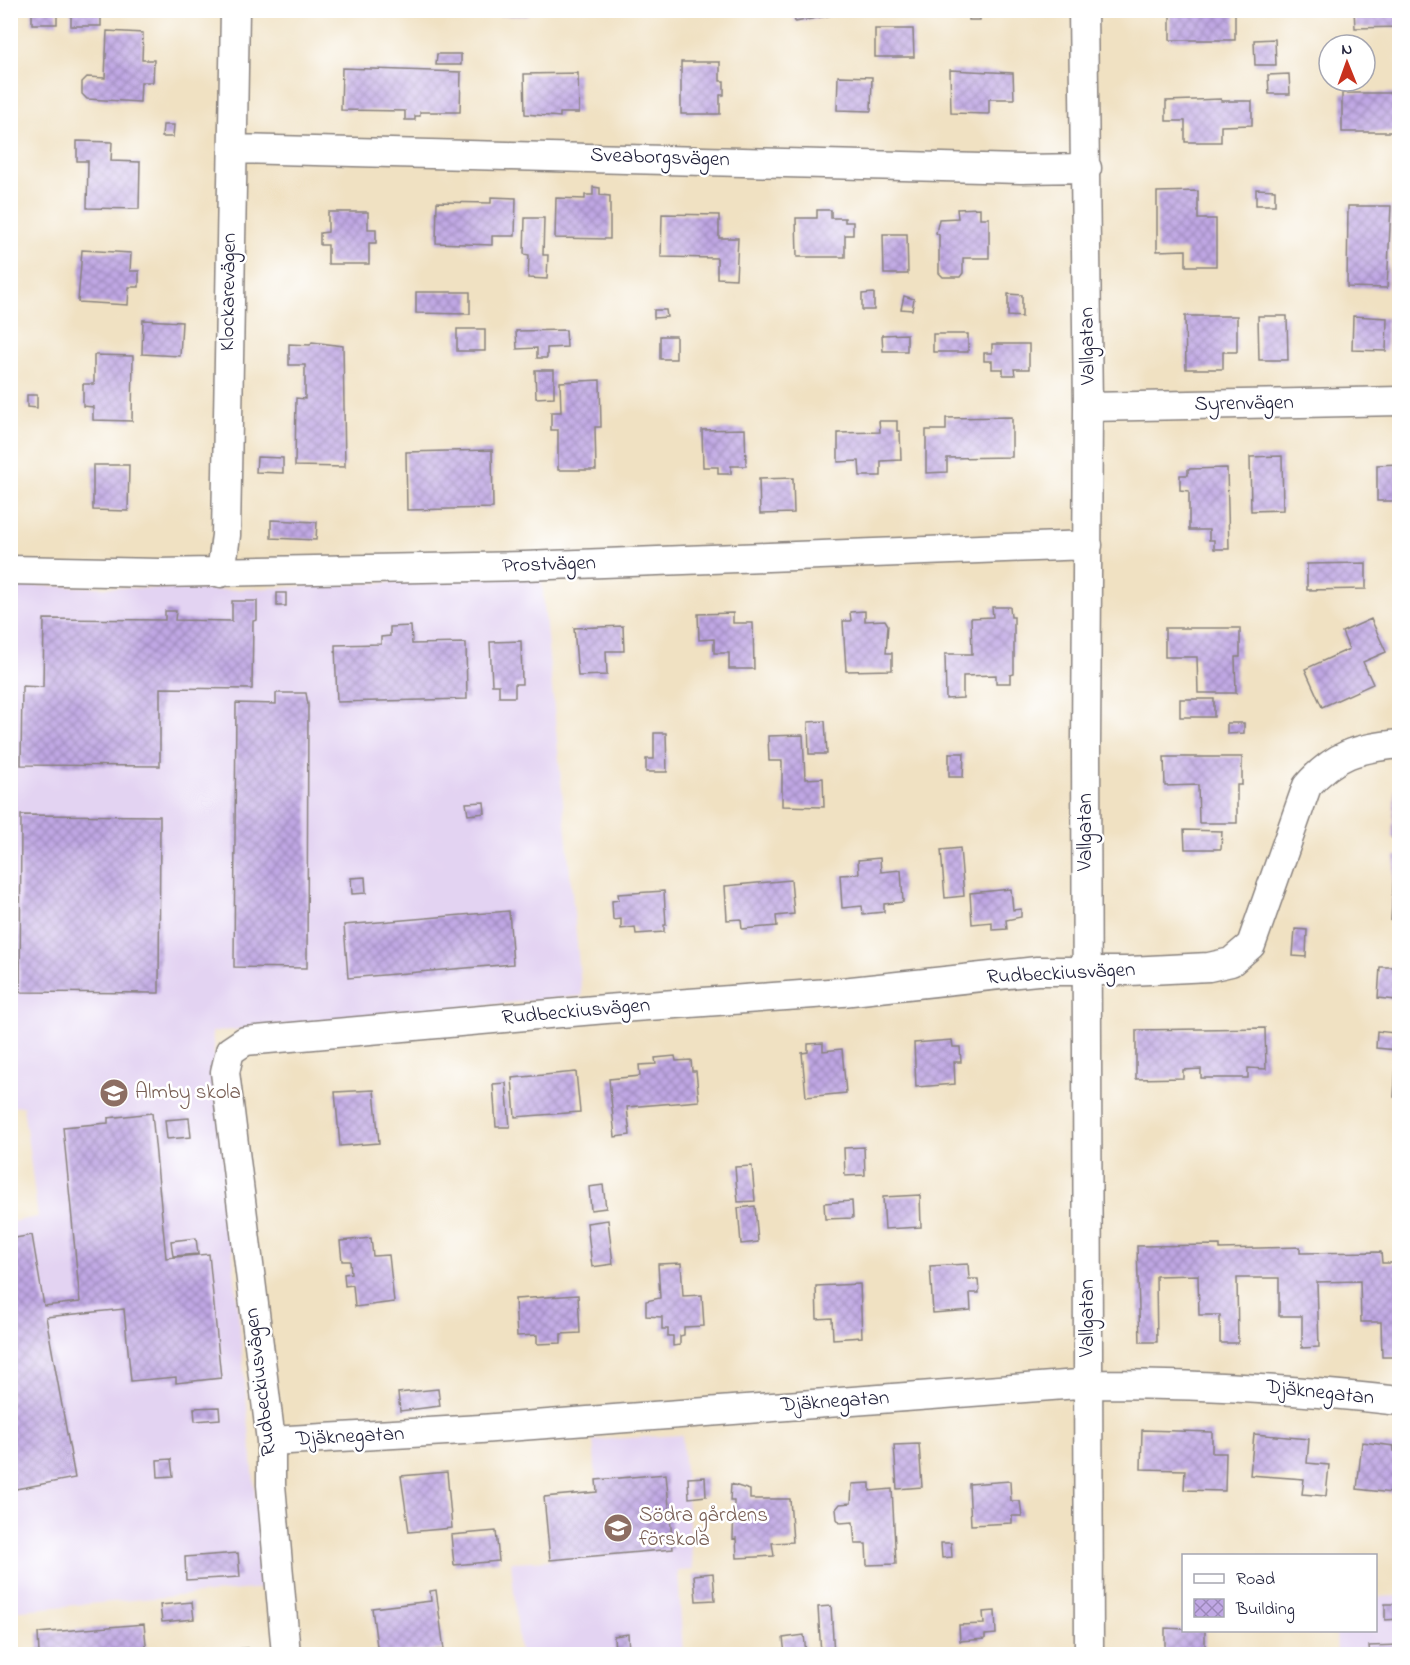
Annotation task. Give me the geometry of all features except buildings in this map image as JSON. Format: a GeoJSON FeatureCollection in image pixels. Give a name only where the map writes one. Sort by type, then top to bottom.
{"type":"FeatureCollection","features":[{"type":"Feature","properties":{"kind":"street","name":"Klockarevägen"},"geometry":{"type":"LineString","coordinates":[[221,573],[226,535],[235,10]]}},
{"type":"Feature","properties":{"kind":"street","name":"Vallgatan"},"geometry":{"type":"LineString","coordinates":[[1083,10],[1087,168],[1088,407],[1089,1654]]}},
{"type":"Feature","properties":{"kind":"street","name":"Sveaborgsvägen"},"geometry":{"type":"LineString","coordinates":[[233,149],[1021,169],[1087,168]]}},
{"type":"Feature","properties":{"kind":"street","name":"Syrenvägen"},"geometry":{"type":"LineString","coordinates":[[1088,407],[1400,402]]}},
{"type":"Feature","properties":{"kind":"street","name":"Prostvägen"},"geometry":{"type":"LineString","coordinates":[[10,570],[221,573],[536,566],[1088,545]]}},
{"type":"Feature","properties":{"kind":"street","name":"Rudbeckiusvägen"},"geometry":{"type":"LineString","coordinates":[[286,1654],[271,1485],[270,1441],[225,1072],[230,1051],[245,1041],[606,1009],[842,992],[1037,971],[1209,967],[1231,962],[1251,945],[1307,786],[1324,766],[1350,752],[1400,744]]}},
{"type":"Feature","properties":{"kind":"street","name":"Djäknegatan"},"geometry":{"type":"LineString","coordinates":[[270,1441],[481,1429],[1089,1384],[1251,1386],[1400,1401]]}},
{"type":"Feature","properties":{"kind":"shaded area","name":"Almby skola"},"geometry":{"type":"Polygon","coordinates":[[[541,575],[582,996],[212,1032],[264,1588],[11,1611],[10,1222],[38,1217],[23,1106],[10,1107],[11,585],[225,590],[541,575]]]}},
{"type":"Feature","properties":{"kind":"shaded area","name":"Södra gårdens förskola"},"geometry":{"type":"Polygon","coordinates":[[[682,1435],[693,1570],[678,1571],[683,1654],[520,1654],[511,1562],[550,1560],[544,1497],[597,1492],[593,1440],[682,1435]]]}},
{"type":"Feature","properties":{"kind":"shaded area"},"geometry":{"type":"Polygon","coordinates":[[[1399,1596],[1399,1654],[1337,1654],[1336,1632],[1377,1632],[1377,1597],[1399,1596]]]}},
{"type":"Feature","properties":{"kind":"place","name":"Almby skola"},"geometry":{"type":"Point","coordinates":[114,1093]}},
{"type":"Feature","properties":{"kind":"place","name":"Södra gårdens förskola"},"geometry":{"type":"Point","coordinates":[618,1528]}}]}
